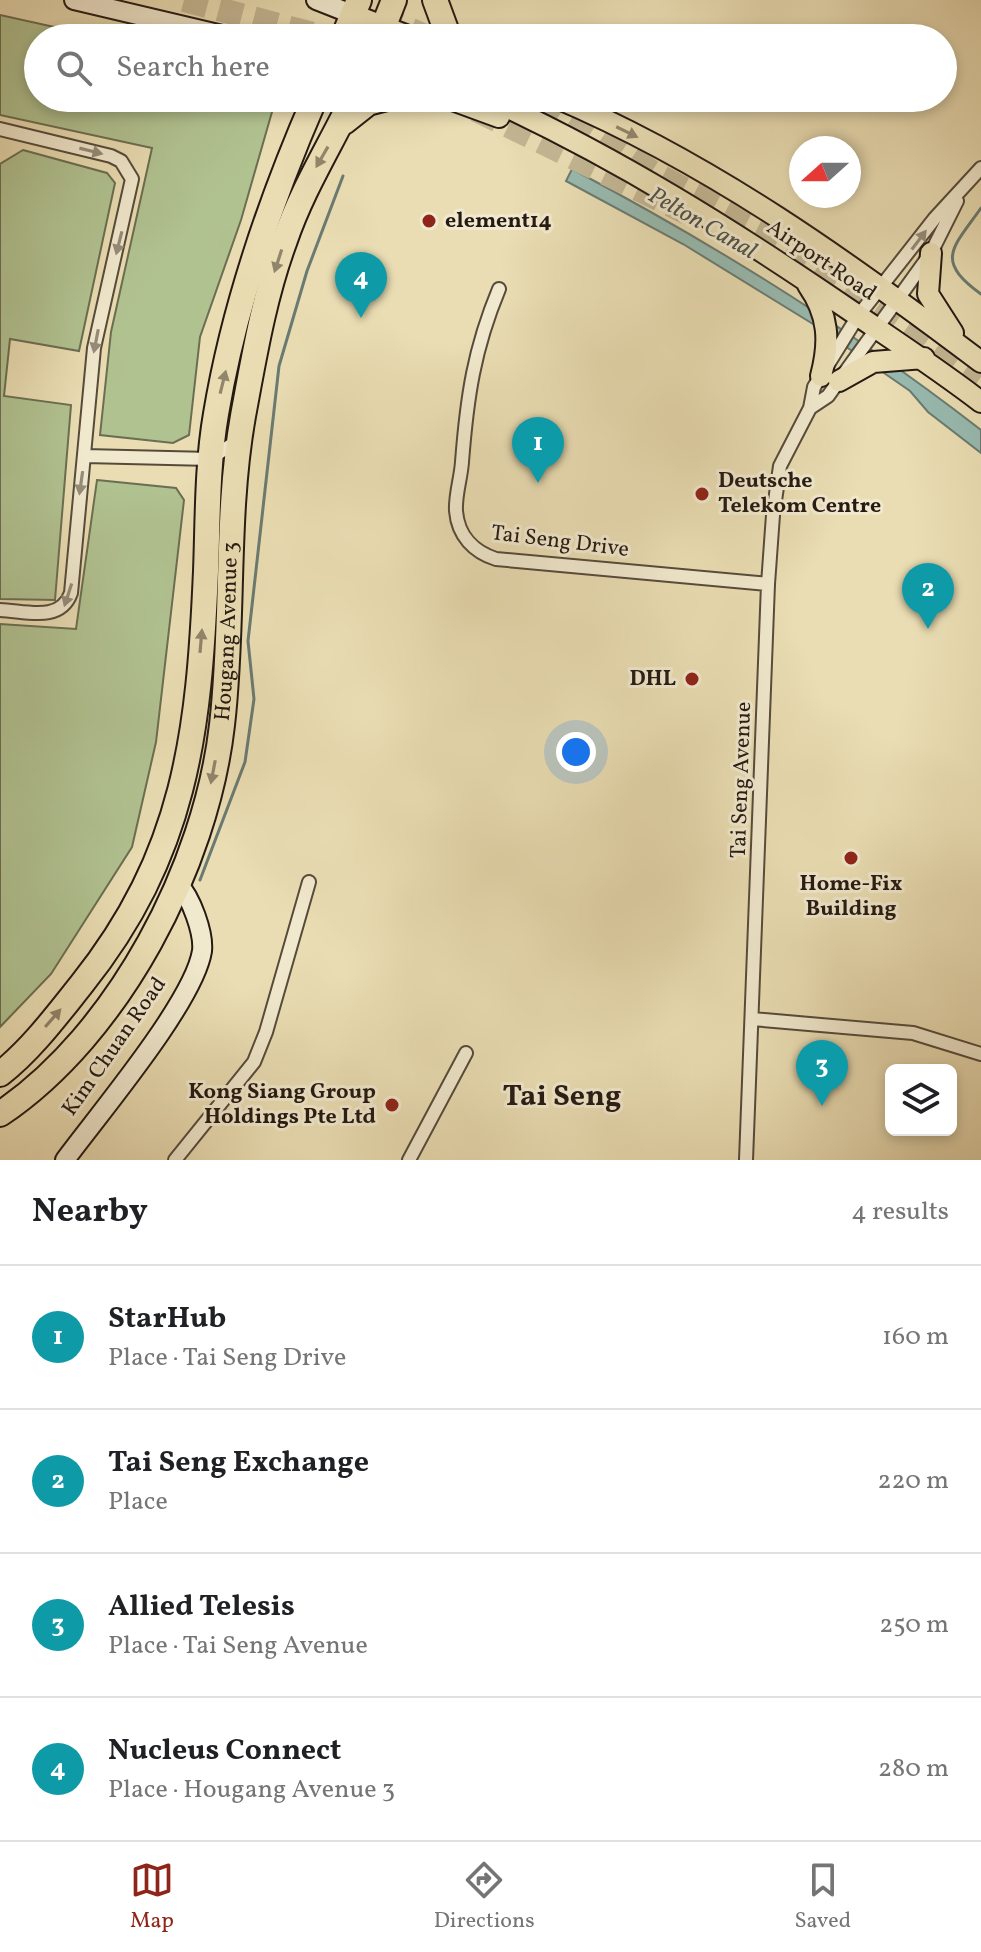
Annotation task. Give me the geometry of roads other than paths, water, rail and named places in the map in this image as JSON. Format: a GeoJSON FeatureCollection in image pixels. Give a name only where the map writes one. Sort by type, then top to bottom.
{"type":"FeatureCollection","features":[{"type":"Feature","properties":{"kind":"highway"},"geometry":{"type":"LineString","coordinates":[[382,24],[394,0]]}},
{"type":"Feature","properties":{"kind":"highway"},"geometry":{"type":"LineString","coordinates":[[435,0],[444,24]]}},
{"type":"Feature","properties":{"kind":"highway"},"geometry":{"type":"LineString","coordinates":[[300,112],[301,131]]}},
{"type":"Feature","properties":{"kind":"highway","name":"Hougang Avenue 3"},"geometry":{"type":"LineString","coordinates":[[0,1074],[12,1065],[96,966],[137,903],[164,847],[185,781],[196,692],[210,459],[216,413],[245,293],[267,220],[309,112]]}},
{"type":"Feature","properties":{"kind":"highway","name":"Hougang Avenue 3"},"geometry":{"type":"LineString","coordinates":[[0,1114],[31,1093],[95,1022],[125,983],[164,915],[193,847],[211,785],[222,724],[240,439],[272,278],[311,177],[346,112]]}},
{"type":"Feature","properties":{"kind":"highway"},"geometry":{"type":"LineString","coordinates":[[340,126],[357,112]]}},
{"type":"Feature","properties":{"kind":"highway"},"geometry":{"type":"LineString","coordinates":[[209,497],[221,487],[236,486]]}},
{"type":"Feature","properties":{"kind":"main road"},"geometry":{"type":"LineString","coordinates":[[74,0],[176,24]]}},
{"type":"Feature","properties":{"kind":"main road"},"geometry":{"type":"LineString","coordinates":[[316,0],[356,8],[369,24]]}},
{"type":"Feature","properties":{"kind":"main road","name":"Airport Road"},"geometry":{"type":"LineString","coordinates":[[488,112],[553,142],[629,169]]}},
{"type":"Feature","properties":{"kind":"main road","name":"Airport Road"},"geometry":{"type":"LineString","coordinates":[[515,112],[629,169],[737,233],[924,358],[981,402]]}},
{"type":"Feature","properties":{"kind":"main road","name":"Airport Road"},"geometry":{"type":"LineString","coordinates":[[586,112],[714,175],[889,293],[974,356]]}},
{"type":"Feature","properties":{"kind":"main road"},"geometry":{"type":"LineString","coordinates":[[931,253],[928,294],[934,308],[974,356]]}},
{"type":"Feature","properties":{"kind":"main road"},"geometry":{"type":"LineString","coordinates":[[803,278],[826,321],[830,378],[873,362],[924,358]]}},
{"type":"Feature","properties":{"kind":"main road","name":"Kim Chuan Road"},"geometry":{"type":"LineString","coordinates":[[65,1160],[160,1033],[201,956],[202,936],[178,884]]}},
{"type":"Feature","properties":{"kind":"main road"},"geometry":{"type":"LineString","coordinates":[[164,915],[193,914]]}},
{"type":"Feature","properties":{"kind":"street"},"geometry":{"type":"LineString","coordinates":[[0,129],[111,156],[121,161],[132,179],[94,348],[75,566],[66,606],[50,613],[0,610]]}},
{"type":"Feature","properties":{"kind":"street"},"geometry":{"type":"LineString","coordinates":[[889,293],[935,218],[960,195],[981,168]]}},
{"type":"Feature","properties":{"kind":"street"},"geometry":{"type":"LineString","coordinates":[[889,293],[931,253],[960,195]]}},
{"type":"Feature","properties":{"kind":"street","name":"Tai Seng Drive"},"geometry":{"type":"LineString","coordinates":[[499,289],[478,342],[468,387],[456,511],[469,544],[480,553],[496,559],[768,584]]}},
{"type":"Feature","properties":{"kind":"street","name":"Tai Seng Avenue"},"geometry":{"type":"LineString","coordinates":[[810,408],[828,396],[830,378],[858,316],[889,293]]}},
{"type":"Feature","properties":{"kind":"street","name":"Tai Seng Avenue"},"geometry":{"type":"LineString","coordinates":[[746,1160],[768,584],[780,466],[810,408],[814,387],[830,378],[876,327],[889,293]]}},
{"type":"Feature","properties":{"kind":"street"},"geometry":{"type":"LineString","coordinates":[[85,456],[210,459],[240,439]]}},
{"type":"Feature","properties":{"kind":"street"},"geometry":{"type":"LineString","coordinates":[[180,1159],[254,1062],[266,1032],[309,882]]}},
{"type":"Feature","properties":{"kind":"street"},"geometry":{"type":"LineString","coordinates":[[752,1019],[913,1033],[981,1054]]}},
{"type":"Feature","properties":{"kind":"street"},"geometry":{"type":"LineString","coordinates":[[409,1160],[466,1053]]}},
{"type":"Feature","properties":{"kind":"water"},"geometry":{"type":"Polygon","coordinates":[[[572,169],[731,259],[883,358],[981,430],[981,453],[928,412],[910,391],[813,324],[683,244],[566,181],[572,169]]]}},
{"type":"Feature","properties":{"kind":"waterway"},"geometry":{"type":"LineString","coordinates":[[200,880],[245,762],[254,699],[248,641],[279,366],[307,271],[343,176]]}},
{"type":"Feature","properties":{"kind":"waterway"},"geometry":{"type":"LineString","coordinates":[[981,208],[953,253],[957,272],[981,294]]}},
{"type":"Feature","properties":{"kind":"tunnel"},"geometry":{"type":"LineString","coordinates":[[184,0],[275,24]]}},
{"type":"Feature","properties":{"kind":"tunnel"},"geometry":{"type":"LineString","coordinates":[[345,0],[398,24]]}},
{"type":"Feature","properties":{"kind":"tunnel"},"geometry":{"type":"LineString","coordinates":[[480,112],[687,213]]}},
{"type":"Feature","properties":{"kind":"tunnel"},"geometry":{"type":"LineString","coordinates":[[563,112],[652,172],[802,251],[981,377]]}},
{"type":"Feature","properties":{"kind":"place","name":"element14"},"geometry":{"type":"Point","coordinates":[429,221]}},
{"type":"Feature","properties":{"kind":"place","name":"Nucleus Connect"},"geometry":{"type":"Point","coordinates":[361,318]}},
{"type":"Feature","properties":{"kind":"place","name":"StarHub"},"geometry":{"type":"Point","coordinates":[538,483]}},
{"type":"Feature","properties":{"kind":"place","name":"Deutsche Telekom Centre"},"geometry":{"type":"Point","coordinates":[702,494]}},
{"type":"Feature","properties":{"kind":"place","name":"Tai Seng Exchange"},"geometry":{"type":"Point","coordinates":[928,629]}},
{"type":"Feature","properties":{"kind":"place","name":"DHL"},"geometry":{"type":"Point","coordinates":[692,679]}},
{"type":"Feature","properties":{"kind":"place","name":"Home-Fix Building"},"geometry":{"type":"Point","coordinates":[851,858]}},
{"type":"Feature","properties":{"kind":"place","name":"Kong Siang Group Holdings Pte Ltd"},"geometry":{"type":"Point","coordinates":[392,1105]}},
{"type":"Feature","properties":{"kind":"place","name":"Allied Telesis"},"geometry":{"type":"Point","coordinates":[822,1106]}},
{"type":"Feature","properties":{"kind":"district","name":"Tai Seng"},"geometry":{"type":"Point","coordinates":[562,1097]}},
{"type":"Feature","properties":{"kind":"water label","name":"Pelton Canal"},"geometry":{"type":"Point","coordinates":[702,224]}}]}
